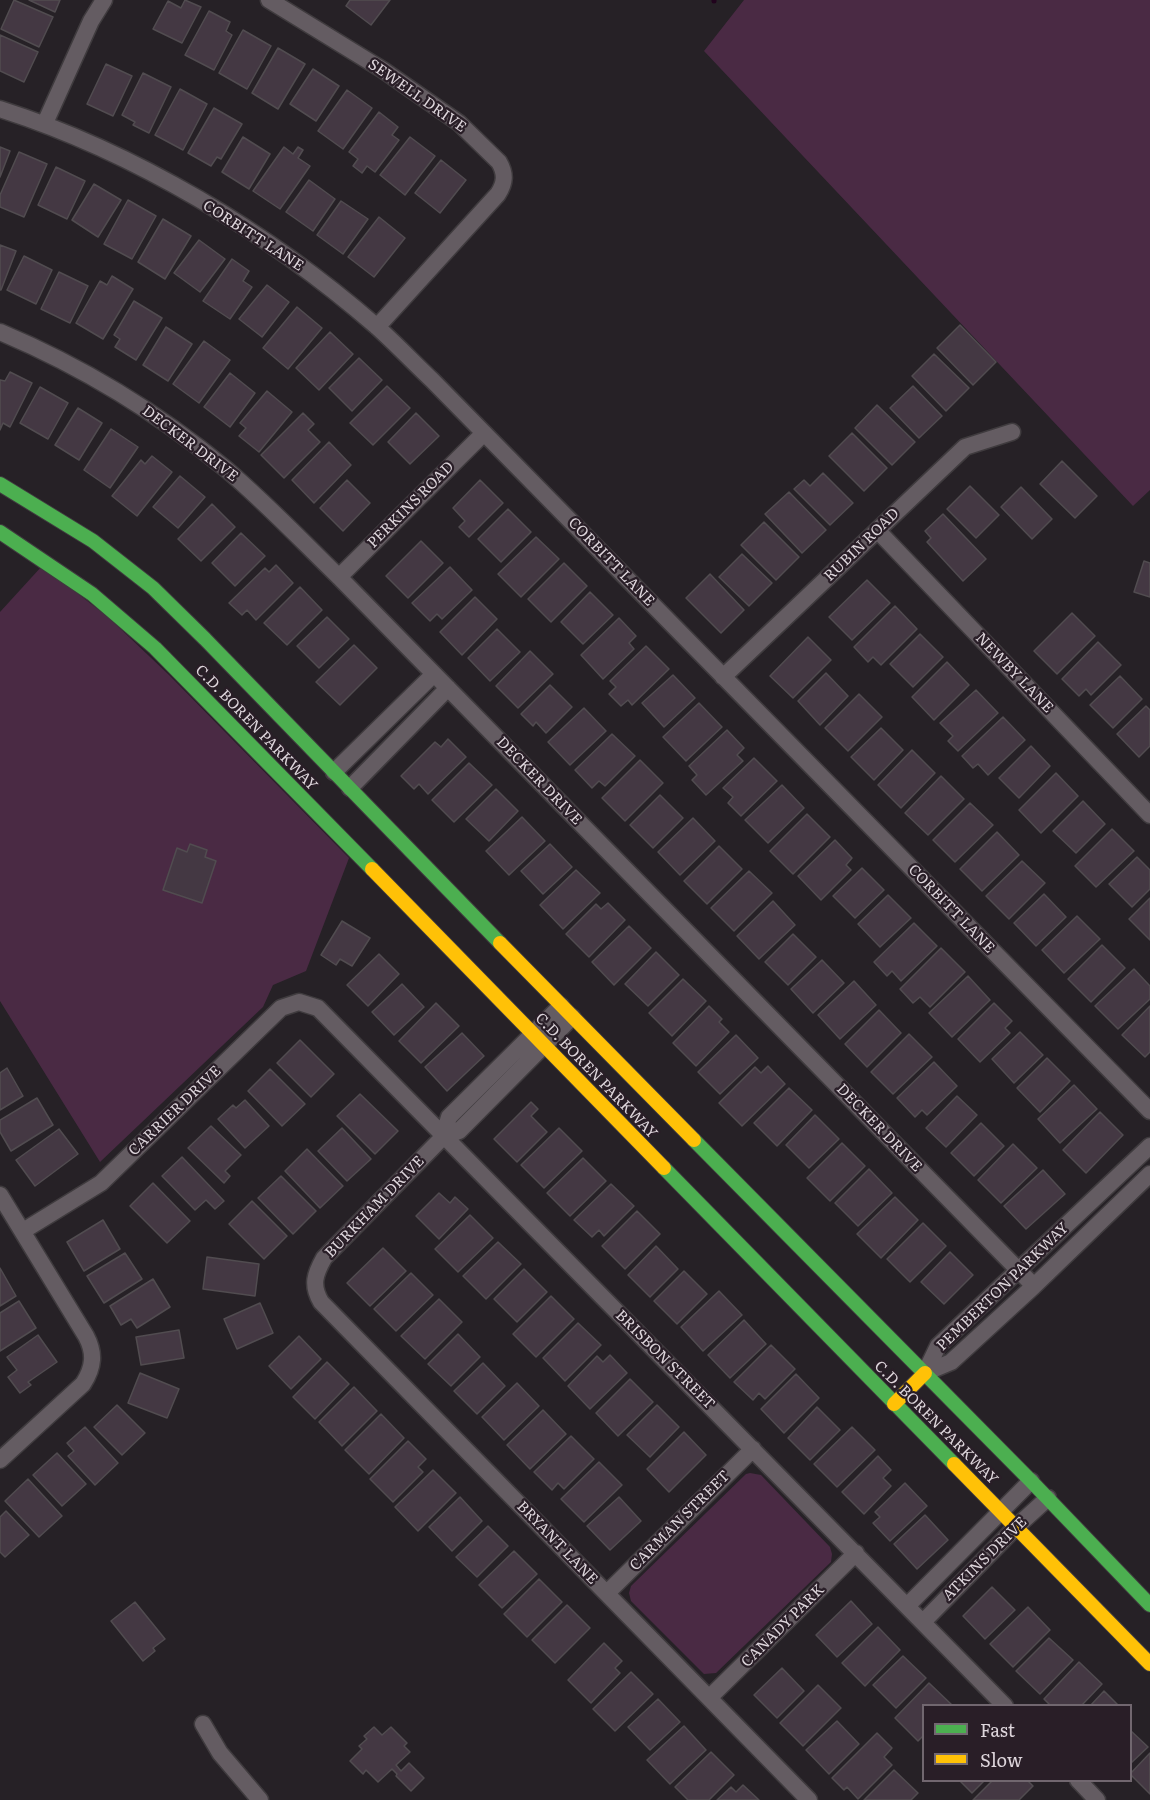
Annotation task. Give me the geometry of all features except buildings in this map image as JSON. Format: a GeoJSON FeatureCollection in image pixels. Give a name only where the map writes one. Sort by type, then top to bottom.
{"type":"FeatureCollection","features":[{"type":"Feature","properties":{"kind":"street"},"geometry":{"type":"LineString","coordinates":[[45,123],[91,21],[104,0]]}},
{"type":"Feature","properties":{"kind":"street","name":"SEWELL DRIVE"},"geometry":{"type":"LineString","coordinates":[[269,0],[383,70],[459,123],[499,162],[503,170],[504,178],[498,194],[376,327]]}},
{"type":"Feature","properties":{"kind":"street","name":"CORBITT LANE"},"geometry":{"type":"LineString","coordinates":[[0,109],[45,123],[148,171],[239,224],[322,283],[376,327],[484,433],[1150,1112]]}},
{"type":"Feature","properties":{"kind":"street","name":"DECKER DRIVE"},"geometry":{"type":"LineString","coordinates":[[0,332],[46,351],[150,411],[227,470],[448,688],[1034,1286]]}},
{"type":"Feature","properties":{"kind":"street","name":"RUBIN ROAD"},"geometry":{"type":"LineString","coordinates":[[723,677],[964,447],[1012,432]]}},
{"type":"Feature","properties":{"kind":"street","name":"PERKINS ROAD"},"geometry":{"type":"LineString","coordinates":[[339,578],[484,433]]}},
{"type":"Feature","properties":{"kind":"street","name":"C.D. BOREN PARKWAY"},"geometry":{"type":"LineString","coordinates":[[0,484],[42,507],[95,542],[145,581],[205,639],[567,1011],[1048,1498],[1150,1605]]}},
{"type":"Feature","properties":{"kind":"street","name":"NEWBY LANE"},"geometry":{"type":"LineString","coordinates":[[878,531],[1150,815]]}},
{"type":"Feature","properties":{"kind":"street","name":"C.D. BOREN PARKWAY"},"geometry":{"type":"LineString","coordinates":[[0,532],[92,594],[155,648],[1150,1664]]}},
{"type":"Feature","properties":{"kind":"street"},"geometry":{"type":"LineString","coordinates":[[334,772],[434,674]]}},
{"type":"Feature","properties":{"kind":"street"},"geometry":{"type":"LineString","coordinates":[[350,788],[448,688]]}},
{"type":"Feature","properties":{"kind":"street","name":"CARRIER DRIVE"},"geometry":{"type":"LineString","coordinates":[[22,1231],[101,1183],[280,1008],[299,1002],[318,1008],[325,1015]]}},
{"type":"Feature","properties":{"kind":"street","name":"BURKHAM DRIVE"},"geometry":{"type":"LineString","coordinates":[[314,1282],[324,1258],[443,1137],[459,1131],[538,1040],[567,1011]]}},
{"type":"Feature","properties":{"kind":"street","name":"BRISBON STREET"},"geometry":{"type":"LineString","coordinates":[[325,1015],[443,1137],[924,1621],[1003,1704]]}},
{"type":"Feature","properties":{"kind":"street","name":"PEMBERTON PARKWAY"},"geometry":{"type":"LineString","coordinates":[[925,1373],[938,1346],[1150,1146]]}},
{"type":"Feature","properties":{"kind":"street","name":"PEMBERTON PARKWAY"},"geometry":{"type":"LineString","coordinates":[[925,1373],[951,1362],[1150,1174]]}},
{"type":"Feature","properties":{"kind":"street"},"geometry":{"type":"LineString","coordinates":[[0,1195],[91,1345],[93,1355],[92,1366],[83,1384],[0,1460]]}},
{"type":"Feature","properties":{"kind":"street","name":"BRYANT LANE"},"geometry":{"type":"LineString","coordinates":[[314,1282],[315,1292],[321,1302],[809,1800]]}},
{"type":"Feature","properties":{"kind":"street"},"geometry":{"type":"LineString","coordinates":[[894,1404],[925,1373]]}},
{"type":"Feature","properties":{"kind":"street","name":"CARMAN STREET"},"geometry":{"type":"LineString","coordinates":[[607,1593],[753,1449]]}},
{"type":"Feature","properties":{"kind":"street","name":"ATKINS DRIVE"},"geometry":{"type":"LineString","coordinates":[[908,1605],[1031,1481]]}},
{"type":"Feature","properties":{"kind":"street","name":"ATKINS DRIVE"},"geometry":{"type":"LineString","coordinates":[[924,1621],[1015,1528],[1048,1498]]}},
{"type":"Feature","properties":{"kind":"street","name":"CANADY PARK"},"geometry":{"type":"LineString","coordinates":[[709,1698],[856,1553]]}},
{"type":"Feature","properties":{"kind":"street"},"geometry":{"type":"LineString","coordinates":[[203,1724],[220,1753],[260,1800]]}},
{"type":"Feature","properties":{"kind":"street"},"geometry":{"type":"LineString","coordinates":[[1080,1782],[1097,1800]]}},
{"type":"Feature","properties":{"kind":"shaded area"},"geometry":{"type":"Polygon","coordinates":[[[744,0],[1150,0],[1150,490],[1133,506],[704,51],[744,0]]]}},
{"type":"Feature","properties":{"kind":"shaded area"},"geometry":{"type":"Polygon","coordinates":[[[42,566],[108,617],[169,675],[349,858],[306,971],[273,985],[263,1007],[100,1162],[0,1001],[0,612],[42,566]]]}},
{"type":"Feature","properties":{"kind":"shaded area"},"geometry":{"type":"Polygon","coordinates":[[[746,1474],[761,1475],[830,1547],[831,1562],[716,1673],[704,1674],[631,1601],[629,1593],[631,1586],[746,1474]]]}},
{"type":"Feature","properties":{"kind":"traffic: fast"},"geometry":{"type":"LineString","coordinates":[[0,484],[93,541],[153,588],[500,943]]}},
{"type":"Feature","properties":{"kind":"traffic: fast"},"geometry":{"type":"LineString","coordinates":[[0,532],[92,594],[155,648],[372,869]]}},
{"type":"Feature","properties":{"kind":"traffic: fast"},"geometry":{"type":"LineString","coordinates":[[694,1140],[1031,1481],[1150,1605]]}},
{"type":"Feature","properties":{"kind":"traffic: fast"},"geometry":{"type":"LineString","coordinates":[[664,1168],[954,1464]]}},
{"type":"Feature","properties":{"kind":"traffic: slow"},"geometry":{"type":"LineString","coordinates":[[372,869],[664,1168]]}},
{"type":"Feature","properties":{"kind":"traffic: slow"},"geometry":{"type":"LineString","coordinates":[[500,943],[694,1140]]}},
{"type":"Feature","properties":{"kind":"traffic: slow"},"geometry":{"type":"LineString","coordinates":[[894,1404],[925,1373]]}},
{"type":"Feature","properties":{"kind":"traffic: slow"},"geometry":{"type":"LineString","coordinates":[[954,1464],[1150,1664]]}}]}
